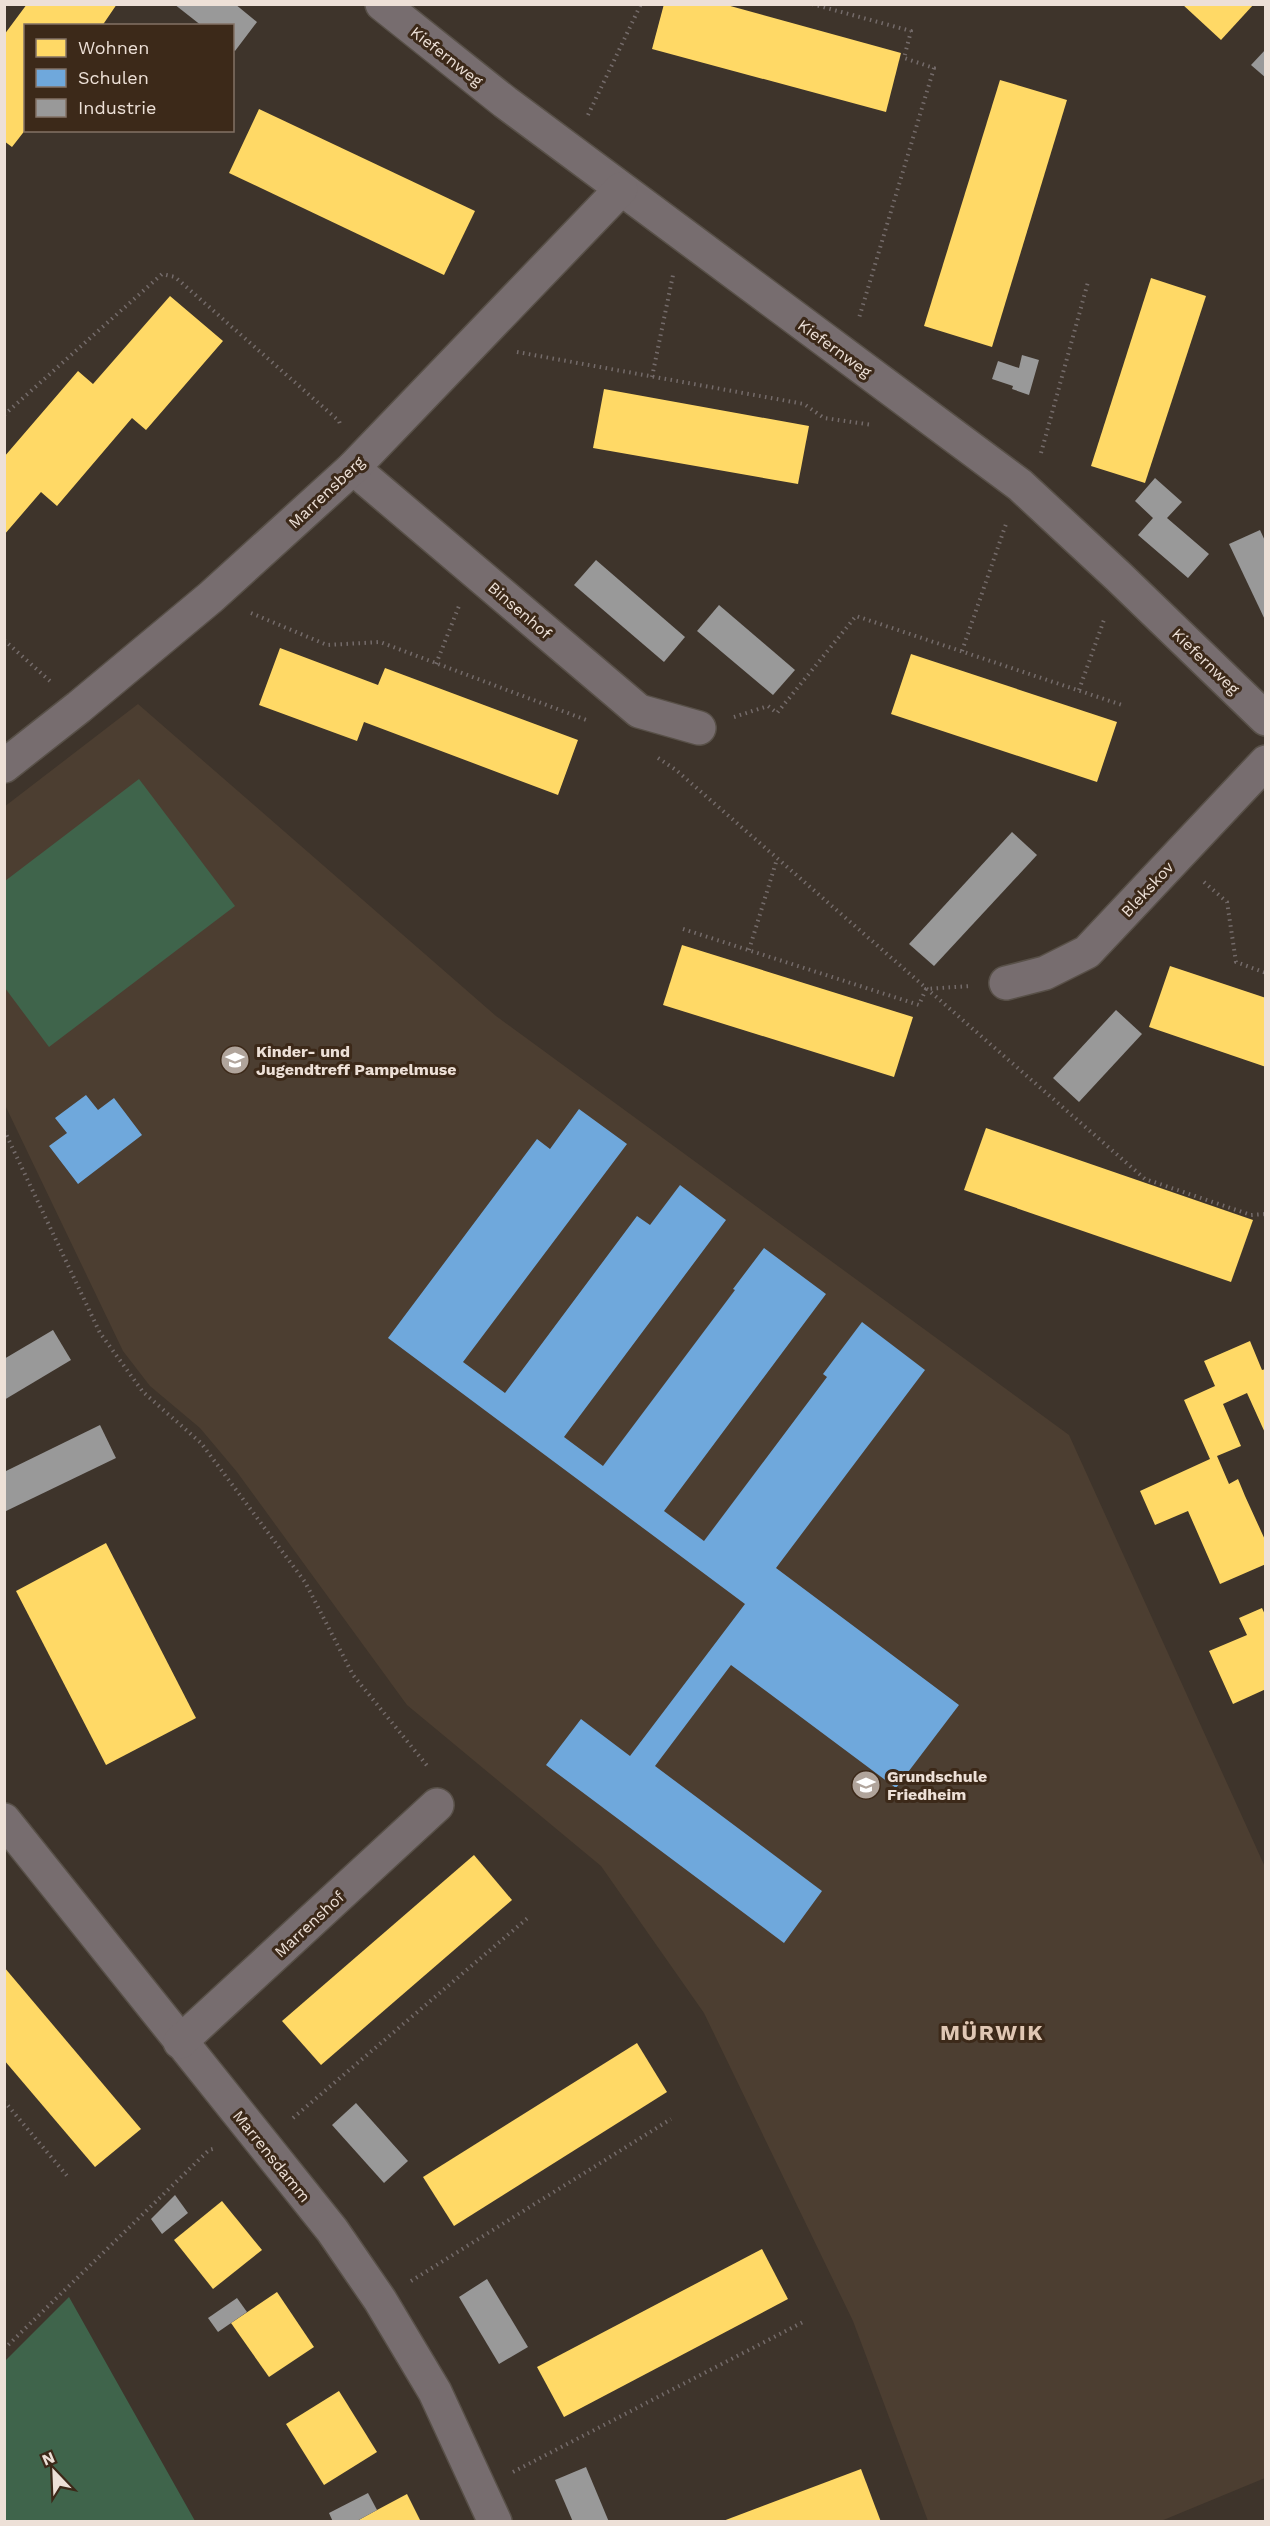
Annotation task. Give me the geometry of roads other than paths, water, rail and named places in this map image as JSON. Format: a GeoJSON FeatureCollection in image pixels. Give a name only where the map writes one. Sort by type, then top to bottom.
{"type":"FeatureCollection","features":[{"type":"Feature","properties":{"kind":"street","name":"Kiefernweg"},"geometry":{"type":"LineString","coordinates":[[382,4],[621,189],[1020,485],[1266,719]]}},
{"type":"Feature","properties":{"kind":"street","name":"Marrensberg"},"geometry":{"type":"LineString","coordinates":[[4,765],[80,707],[211,597],[354,468],[621,189]]}},
{"type":"Feature","properties":{"kind":"street","name":"Binsenhof"},"geometry":{"type":"LineString","coordinates":[[354,468],[639,711],[699,728]]}},
{"type":"Feature","properties":{"kind":"street","name":"Blekskov"},"geometry":{"type":"LineString","coordinates":[[1006,983],[1045,973],[1088,952],[1266,762]]}},
{"type":"Feature","properties":{"kind":"street","name":"Marrenshof"},"geometry":{"type":"LineString","coordinates":[[180,2042],[437,1805]]}},
{"type":"Feature","properties":{"kind":"street","name":"Marrensdamm"},"geometry":{"type":"LineString","coordinates":[[4,1820],[332,2230],[380,2300],[435,2392],[495,2522]]}},
{"type":"Feature","properties":{"kind":"place","name":"Kinder- und Jugendtreff Pampelmuse"},"geometry":{"type":"Point","coordinates":[235,1060]}},
{"type":"Feature","properties":{"kind":"place","name":"Grundschule Friedheim"},"geometry":{"type":"Point","coordinates":[866,1785]}},
{"type":"Feature","properties":{"kind":"district","name":"MÜRWIK"},"geometry":{"type":"Point","coordinates":[992,2032]}}]}
